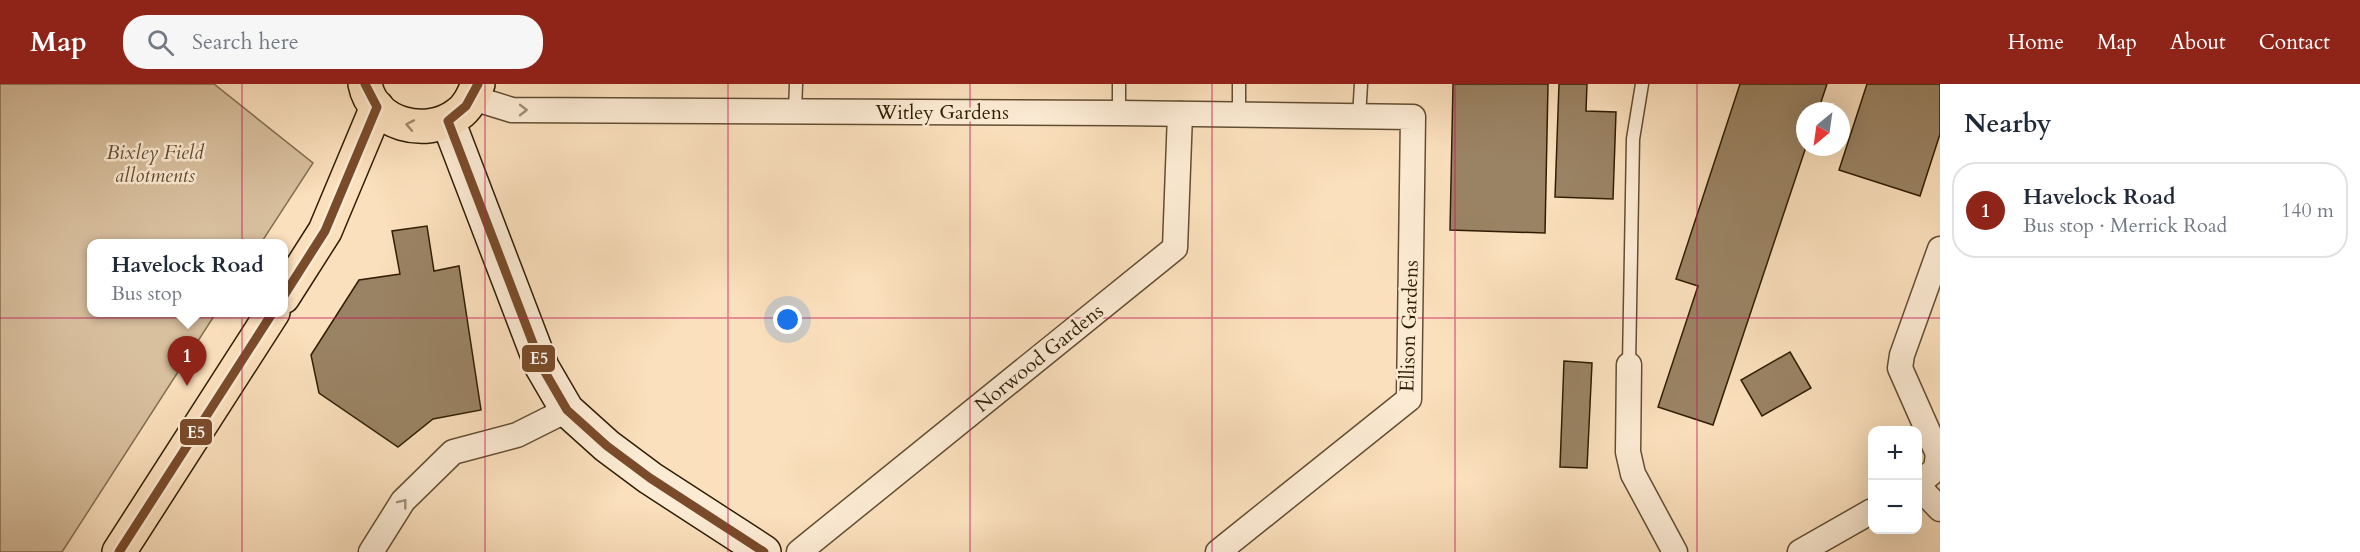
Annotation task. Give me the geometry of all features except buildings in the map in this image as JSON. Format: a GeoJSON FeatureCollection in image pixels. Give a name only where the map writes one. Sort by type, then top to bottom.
{"type":"FeatureCollection","features":[{"type":"Feature","properties":{"kind":"main road"},"geometry":{"type":"LineString","coordinates":[[371,96],[389,118],[408,126],[428,127],[448,121],[459,114],[475,91]]}},
{"type":"Feature","properties":{"kind":"main road"},"geometry":{"type":"LineString","coordinates":[[288,289],[325,231],[371,96]]}},
{"type":"Feature","properties":{"kind":"main road"},"geometry":{"type":"LineString","coordinates":[[119,552],[270,317]]}},
{"type":"Feature","properties":{"kind":"street","name":"Witley Gardens"},"geometry":{"type":"LineString","coordinates":[[475,91],[512,110],[1119,112],[1413,117]]}},
{"type":"Feature","properties":{"kind":"street","name":"Norwood Gardens"},"geometry":{"type":"LineString","coordinates":[[799,552],[1175,248],[1180,114]]}},
{"type":"Feature","properties":{"kind":"street","name":"Ellison Gardens"},"geometry":{"type":"LineString","coordinates":[[1218,552],[1409,399],[1413,117]]}},
{"type":"Feature","properties":{"kind":"street"},"geometry":{"type":"LineString","coordinates":[[448,121],[542,368],[567,410],[607,446],[650,478],[764,552]]}},
{"type":"Feature","properties":{"kind":"street"},"geometry":{"type":"LineString","coordinates":[[1922,481],[1936,469],[1938,454],[1900,368],[1902,355],[1940,249]]}},
{"type":"Feature","properties":{"kind":"street"},"geometry":{"type":"LineString","coordinates":[[1629,365],[1628,452],[1632,474],[1675,552]]}},
{"type":"Feature","properties":{"kind":"street"},"geometry":{"type":"LineString","coordinates":[[371,552],[403,501],[453,453],[517,435],[567,410]]}},
{"type":"Feature","properties":{"kind":"street"},"geometry":{"type":"LineString","coordinates":[[1922,490],[1940,509]]}},
{"type":"Feature","properties":{"kind":"street"},"geometry":{"type":"LineString","coordinates":[[1800,552],[1868,513]]}},
{"type":"Feature","properties":{"kind":"lane"},"geometry":{"type":"LineString","coordinates":[[795,111],[796,84]]}},
{"type":"Feature","properties":{"kind":"lane"},"geometry":{"type":"LineString","coordinates":[[1119,84],[1119,112]]}},
{"type":"Feature","properties":{"kind":"lane"},"geometry":{"type":"LineString","coordinates":[[1239,84],[1239,115]]}},
{"type":"Feature","properties":{"kind":"lane"},"geometry":{"type":"LineString","coordinates":[[1359,117],[1361,84]]}},
{"type":"Feature","properties":{"kind":"lane"},"geometry":{"type":"LineString","coordinates":[[1629,365],[1632,139],[1642,84]]}},
{"type":"Feature","properties":{"kind":"green space","name":"Bixley Field allotments"},"geometry":{"type":"Polygon","coordinates":[[[0,84],[214,84],[313,163],[264,239],[87,239],[87,317],[213,317],[62,552],[0,552],[0,84]]]}},
{"type":"Feature","properties":{"kind":"transit line","name":"E5"},"geometry":{"type":"LineString","coordinates":[[288,289],[325,231],[377,107],[365,84]]}},
{"type":"Feature","properties":{"kind":"transit line","name":"E5"},"geometry":{"type":"LineString","coordinates":[[478,84],[466,106],[448,121],[542,367],[567,410],[607,446],[650,478],[764,552]]}},
{"type":"Feature","properties":{"kind":"transit line","name":"E5"},"geometry":{"type":"LineString","coordinates":[[119,552],[270,317]]}},
{"type":"Feature","properties":{"kind":"place","name":"Havelock Road"},"geometry":{"type":"Point","coordinates":[187,386]}}]}
